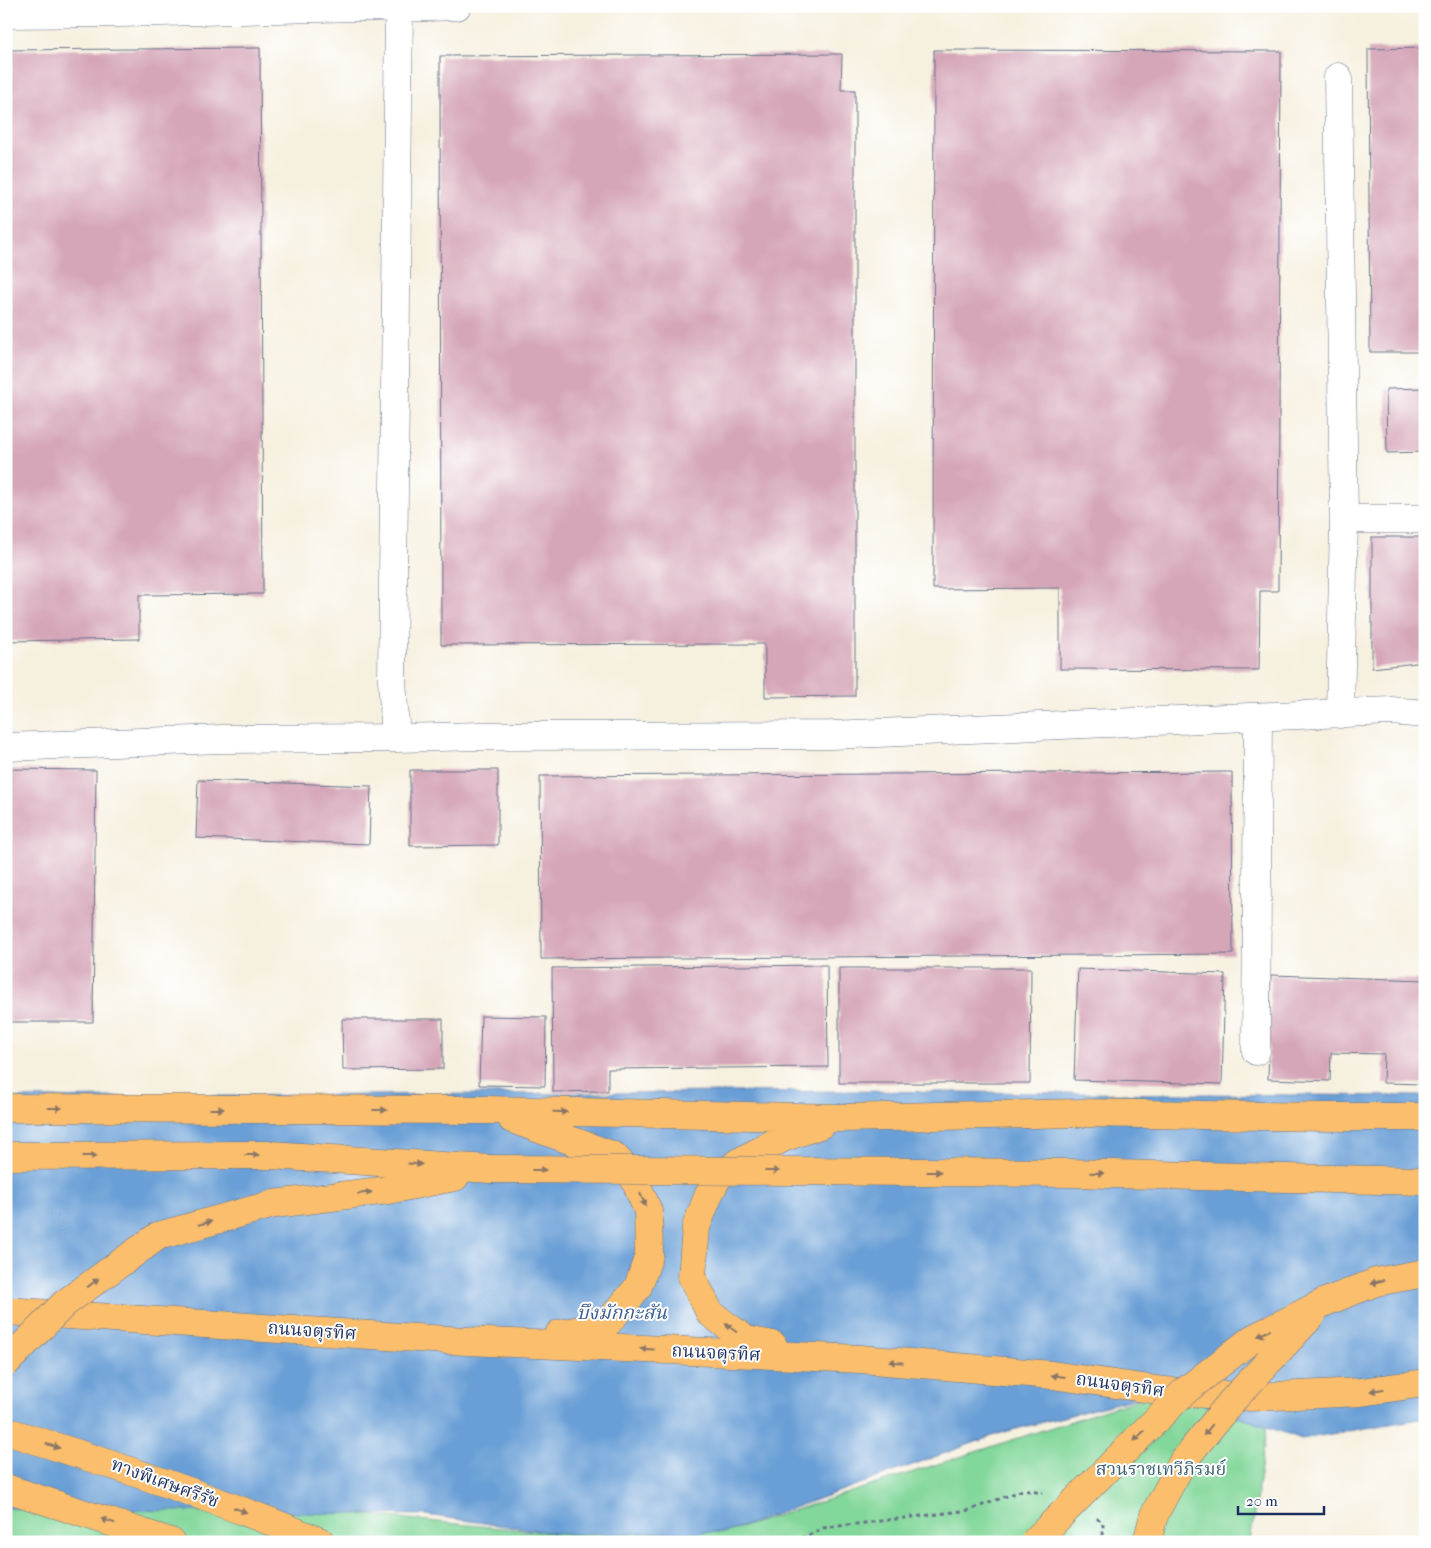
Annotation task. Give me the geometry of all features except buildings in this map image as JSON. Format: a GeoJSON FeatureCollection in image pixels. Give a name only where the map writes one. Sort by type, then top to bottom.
{"type":"FeatureCollection","features":[{"type":"Feature","properties":{"kind":"main road"},"geometry":{"type":"LineString","coordinates":[[6,1108],[487,1110],[839,1118],[1080,1113],[1425,1117]]}},
{"type":"Feature","properties":{"kind":"main road"},"geometry":{"type":"LineString","coordinates":[[446,1340],[566,1334],[606,1325],[638,1287],[648,1255],[648,1211],[634,1178],[614,1156],[487,1110]]}},
{"type":"Feature","properties":{"kind":"main road"},"geometry":{"type":"LineString","coordinates":[[839,1118],[783,1138],[741,1161],[718,1177],[709,1194],[696,1228],[692,1277],[710,1313],[746,1340],[861,1359]]}},
{"type":"Feature","properties":{"kind":"main road"},"geometry":{"type":"LineString","coordinates":[[6,1156],[270,1155],[490,1170],[1067,1172],[1425,1181]]}},
{"type":"Feature","properties":{"kind":"main road"},"geometry":{"type":"LineString","coordinates":[[6,1363],[65,1303],[158,1236],[274,1204],[388,1190],[490,1170]]}},
{"type":"Feature","properties":{"kind":"main road"},"geometry":{"type":"LineString","coordinates":[[1034,1542],[1186,1390],[1252,1338],[1323,1303],[1376,1282],[1425,1273]]}},
{"type":"Feature","properties":{"kind":"main road"},"geometry":{"type":"LineString","coordinates":[[1147,1542],[1154,1515],[1183,1461],[1231,1402],[1323,1303]]}},
{"type":"Feature","properties":{"kind":"main road","name":"ถนนจตุรทิศ"},"geometry":{"type":"LineString","coordinates":[[6,1311],[446,1340],[861,1359],[1052,1375],[1164,1391],[1251,1397],[1361,1392],[1425,1383]]}},
{"type":"Feature","properties":{"kind":"main road","name":"ทางพิเศษศรีรัช"},"geometry":{"type":"LineString","coordinates":[[6,1432],[94,1458],[175,1486],[321,1542]]}},
{"type":"Feature","properties":{"kind":"main road"},"geometry":{"type":"LineString","coordinates":[[6,1488],[171,1542]]}},
{"type":"Feature","properties":{"kind":"lane"},"geometry":{"type":"LineString","coordinates":[[6,14],[120,13],[358,6],[399,8],[457,6]]}},
{"type":"Feature","properties":{"kind":"lane"},"geometry":{"type":"LineString","coordinates":[[396,738],[392,670],[399,8]]}},
{"type":"Feature","properties":{"kind":"lane"},"geometry":{"type":"LineString","coordinates":[[1338,77],[1344,520],[1340,714]]}},
{"type":"Feature","properties":{"kind":"lane"},"geometry":{"type":"LineString","coordinates":[[1344,520],[1425,518]]}},
{"type":"Feature","properties":{"kind":"lane"},"geometry":{"type":"LineString","coordinates":[[6,747],[222,739],[831,735],[1391,712],[1425,714]]}},
{"type":"Feature","properties":{"kind":"lane"},"geometry":{"type":"LineString","coordinates":[[1256,1051],[1258,718]]}},
{"type":"Feature","properties":{"kind":"path"},"geometry":{"type":"LineString","coordinates":[[794,1542],[823,1528],[970,1510],[1023,1490],[1048,1493]]}},
{"type":"Feature","properties":{"kind":"path"},"geometry":{"type":"LineString","coordinates":[[1096,1517],[1103,1523],[1103,1542]]}},
{"type":"Feature","properties":{"kind":"green space","name":"สวนราชเทวีภิรมย์"},"geometry":{"type":"Polygon","coordinates":[[[1164,1391],[1267,1427],[1250,1542],[6,1542],[6,1490],[357,1514],[562,1534],[727,1532],[1164,1391]]]}},
{"type":"Feature","properties":{"kind":"water","name":"บึงมักกะสัน"},"geometry":{"type":"Polygon","coordinates":[[[850,1091],[1425,1096],[1425,1418],[1302,1439],[1164,1391],[1001,1433],[727,1532],[562,1534],[426,1515],[6,1508],[6,1098],[850,1091]]]}}]}
